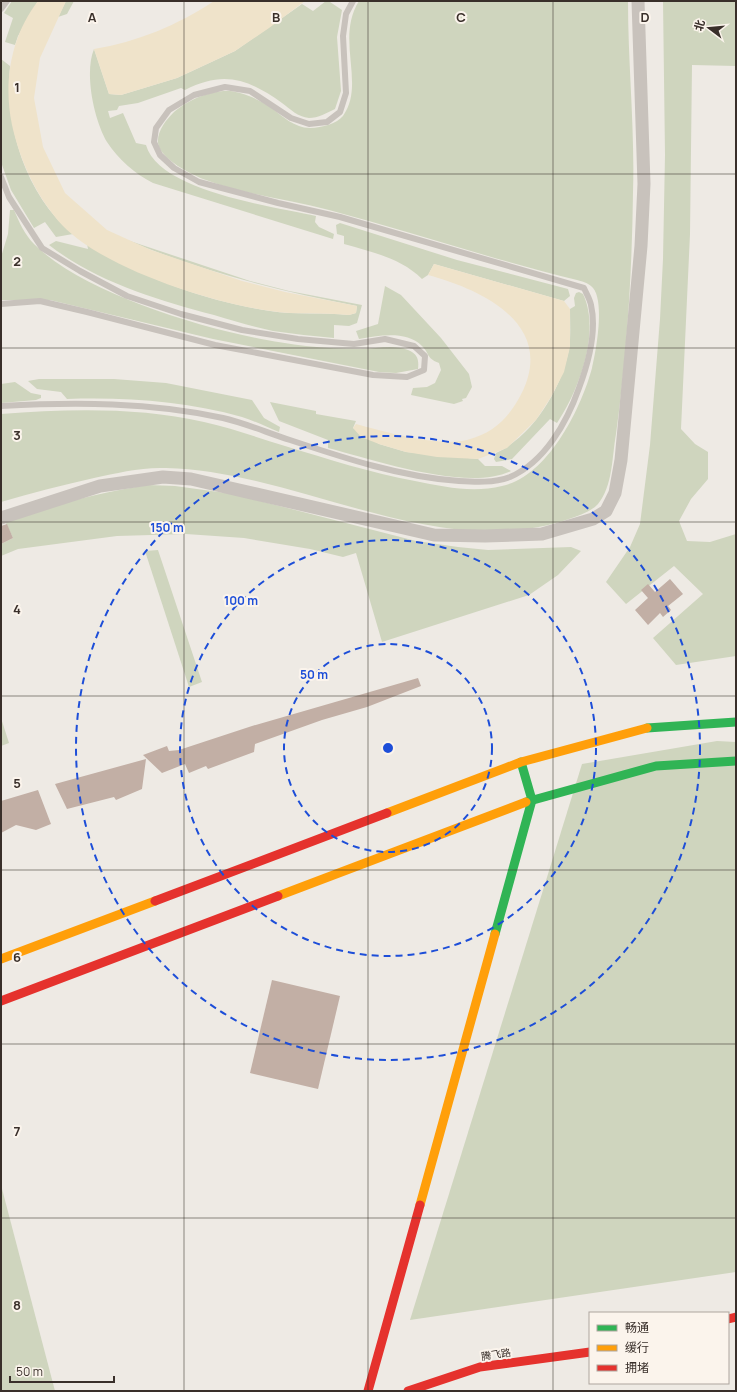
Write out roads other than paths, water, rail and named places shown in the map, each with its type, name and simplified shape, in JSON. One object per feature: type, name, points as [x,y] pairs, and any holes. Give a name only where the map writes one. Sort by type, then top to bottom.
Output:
[{"type":"street","points":[[1,518],[100,486],[163,477],[191,479],[434,535],[485,536],[542,534],[592,520],[606,511],[615,493],[621,460],[641,246],[644,184],[638,1]]},
{"type":"street","points":[[1,959],[521,762],[650,727],[736,722]]},
{"type":"street","points":[[1,1000],[532,800],[656,766],[736,761]]},
{"type":"street","points":[[368,1391],[532,800],[521,762]]},
{"type":"street","name":"腾飞路","points":[[408,1391],[480,1367],[589,1352]]},
{"type":"lane","points":[[1,10],[7,1]]},
{"type":"lane","points":[[1,406],[52,404],[177,409],[226,418],[343,457],[393,470],[437,479],[475,482],[499,480],[511,476],[535,460],[557,435],[573,406],[586,370],[592,339],[591,305],[584,288],[340,217],[270,202],[199,182],[174,168],[160,155],[154,142],[156,128],[169,110],[194,95],[225,87],[250,91],[291,118],[309,124],[327,122],[340,112],[346,93],[343,36],[346,14],[353,1]]},
{"type":"lane","points":[[1,177],[9,197],[42,248],[80,271],[127,296],[181,314],[242,330],[298,339],[354,344],[385,339],[414,346],[425,356],[424,370],[407,377],[373,375],[215,345],[87,312],[40,302],[1,304]]}]
